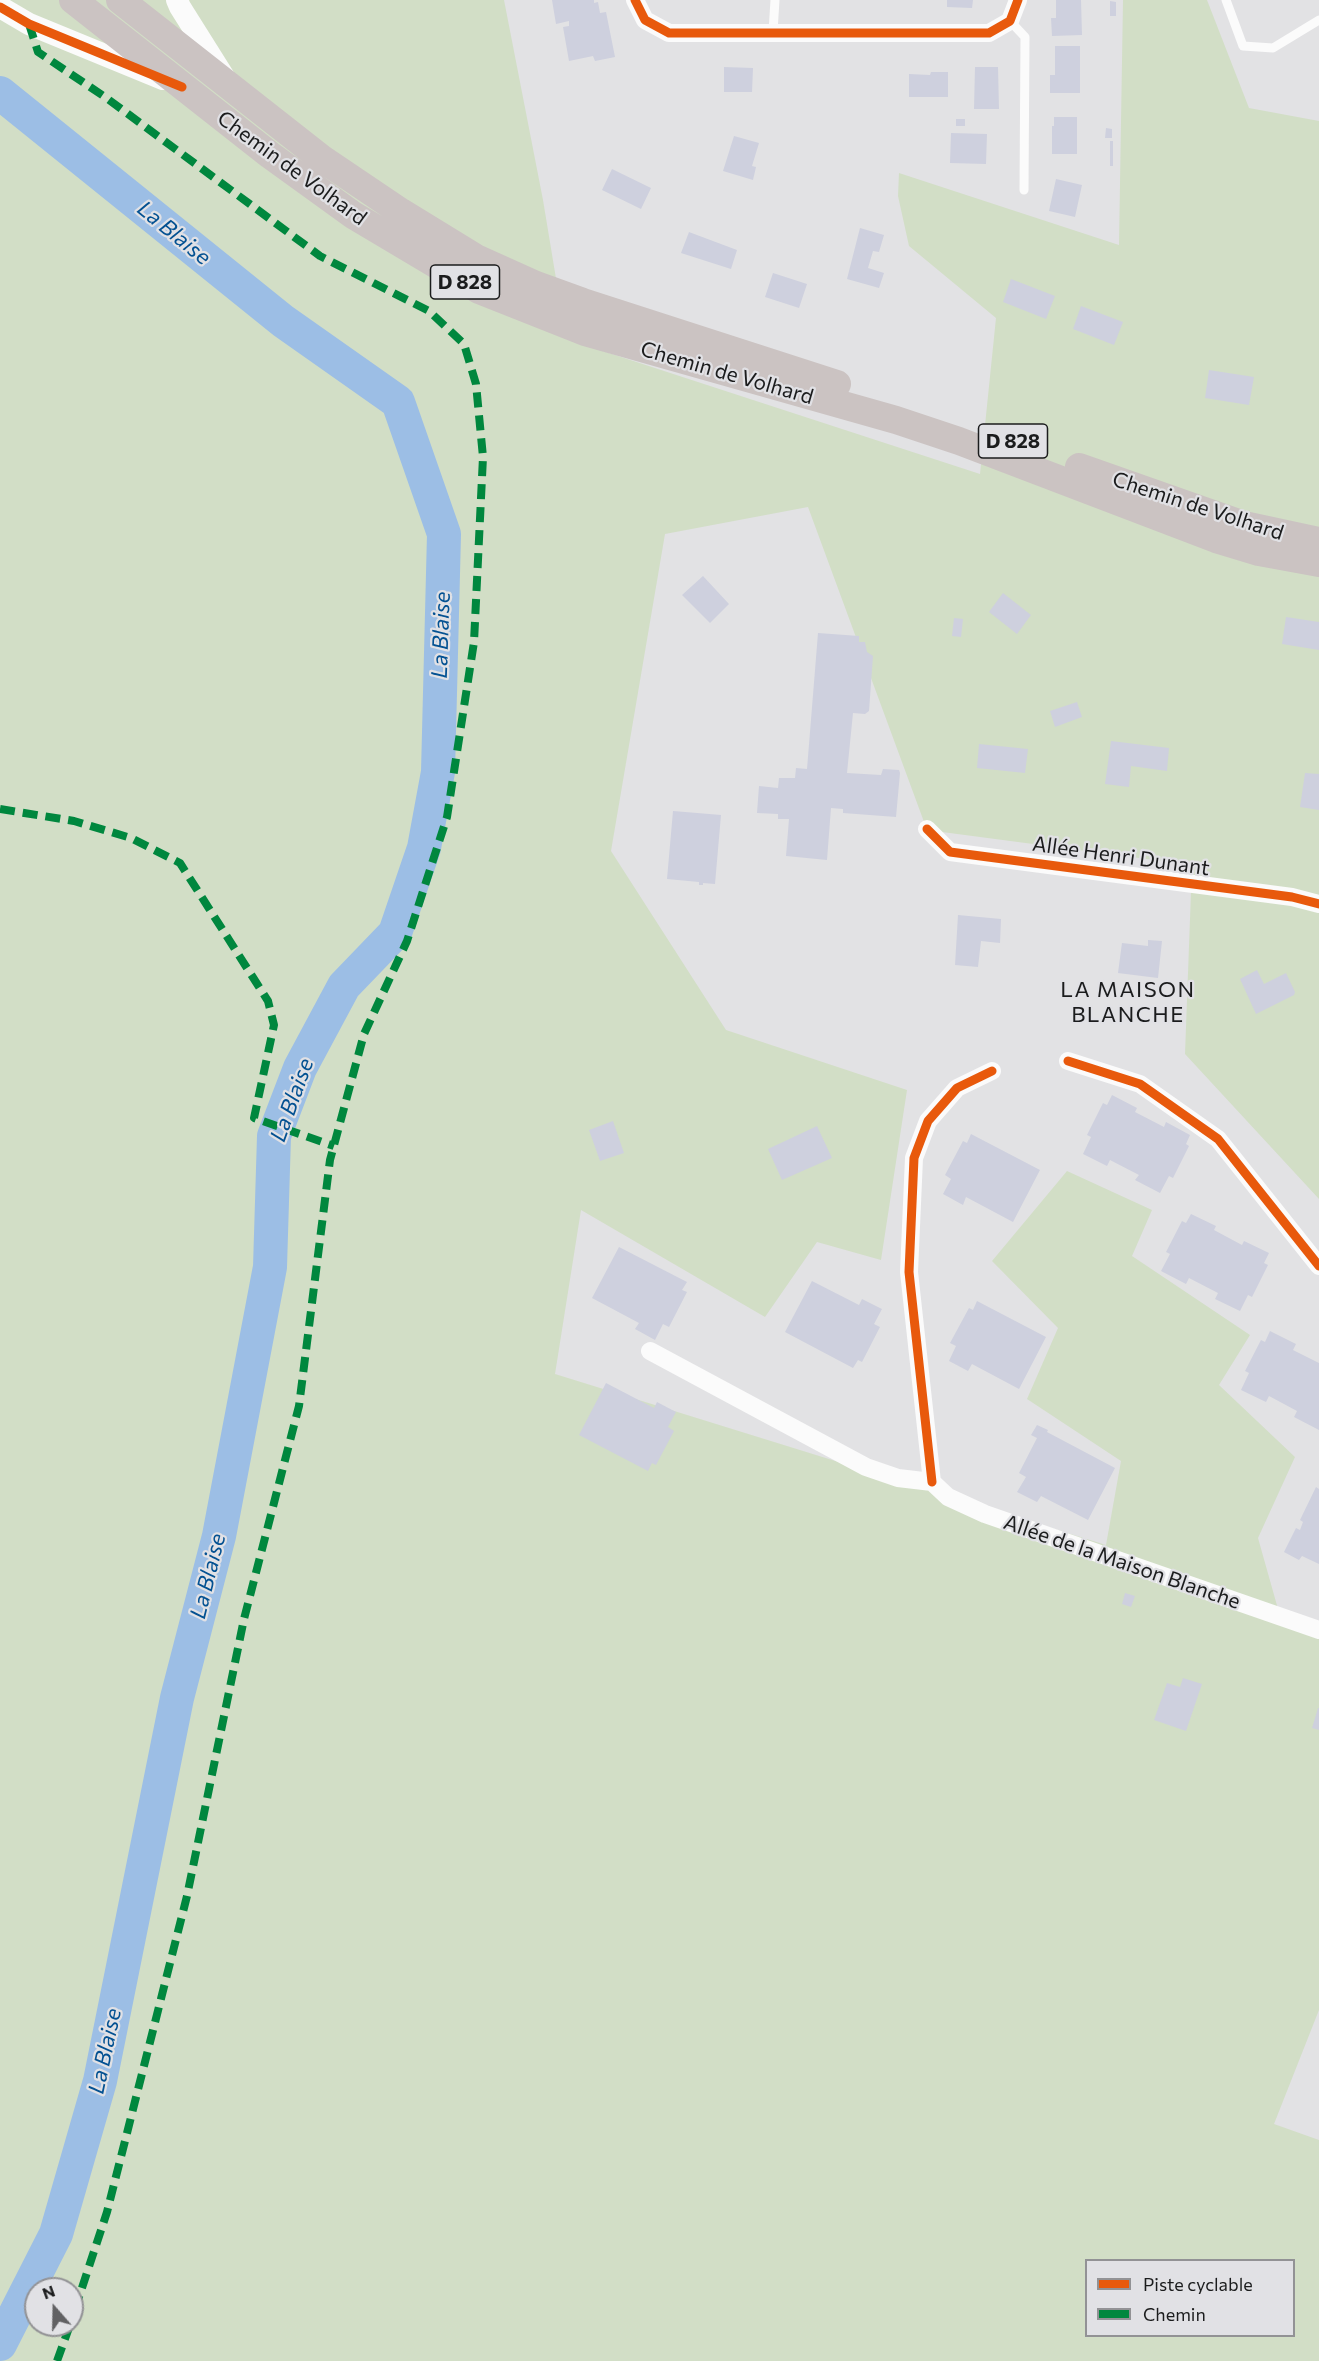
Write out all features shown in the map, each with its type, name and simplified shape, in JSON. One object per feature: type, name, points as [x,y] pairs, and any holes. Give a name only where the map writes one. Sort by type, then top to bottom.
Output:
[{"type":"main road","name":"D 828","points":[[73,0],[182,87]]},
{"type":"main road","name":"D 828","points":[[120,0],[232,88]]},
{"type":"main road","name":"Chemin de Volhard","points":[[182,87],[353,216],[478,290],[540,316],[585,332],[896,420],[959,441],[1216,539],[1259,552],[1319,563]]},
{"type":"main road","name":"Chemin de Volhard","points":[[232,88],[321,158],[401,212],[476,258],[536,285],[771,364],[938,414],[1210,515],[1254,528],[1319,541]]},
{"type":"street","points":[[177,0],[232,88]]},
{"type":"street","points":[[635,0],[645,20],[669,33],[989,33],[1010,21],[1018,0]]},
{"type":"street","points":[[0,7],[29,24],[182,87]]},
{"type":"street","name":"Allée Henri Dunant","points":[[927,829],[950,852],[1292,897],[1319,904]]},
{"type":"street","points":[[1068,1061],[1140,1084],[1218,1139],[1319,1266]]},
{"type":"street","points":[[650,1351],[866,1467],[898,1478],[932,1482],[909,1272],[914,1158],[928,1121],[957,1088],[992,1071]]},
{"type":"street","name":"Allée de la Maison Blanche","points":[[932,1482],[948,1497],[984,1514],[1319,1630]]},
{"type":"lane","points":[[773,32],[775,0]]},
{"type":"lane","points":[[1226,0],[1243,46],[1273,48],[1319,20]]},
{"type":"lane","points":[[1010,21],[1025,38],[1024,190]]},
{"type":"green space","points":[[0,0],[504,0],[543,200],[566,339],[980,474],[996,318],[909,246],[898,196],[899,173],[1119,245],[1123,0],[1207,0],[1249,108],[1319,121],[1319,1199],[1185,1054],[1192,865],[927,830],[808,507],[665,534],[611,851],[726,1030],[907,1090],[881,1260],[817,1242],[765,1317],[581,1210],[555,1374],[1106,1545],[1121,1461],[1027,1399],[1058,1328],[992,1261],[1067,1171],[1152,1210],[1132,1256],[1250,1335],[1219,1385],[1295,1457],[1258,1538],[1278,1609],[1319,1630],[1319,2010],[1274,2124],[1319,2140],[1319,2361],[0,2361]]},
{"type":"building","points":[[552,0],[594,0],[594,3],[598,2],[600,13],[606,12],[615,57],[595,61],[593,56],[569,61],[563,27],[569,26],[569,21],[556,24]]},
{"type":"building","points":[[947,0],[973,0],[972,8],[947,7]]},
{"type":"building","points":[[1056,0],[1081,0],[1082,35],[1052,36],[1051,18],[1056,18]]},
{"type":"building","points":[[1110,1],[1116,2],[1116,16],[1110,16]]},
{"type":"building","points":[[1055,46],[1080,46],[1080,93],[1050,93],[1050,75],[1055,75]]},
{"type":"building","points":[[724,67],[753,68],[752,92],[724,92]]},
{"type":"building","points":[[975,67],[998,67],[999,109],[974,109]]},
{"type":"building","points":[[931,72],[948,72],[948,97],[909,97],[909,74],[930,75]]},
{"type":"building","points":[[1054,117],[1077,117],[1077,154],[1052,154]]},
{"type":"building","points":[[956,119],[965,119],[965,126],[956,126]]},
{"type":"building","points":[[1106,128],[1112,129],[1112,138],[1105,138]]},
{"type":"building","points":[[951,133],[987,134],[986,164],[950,163]]},
{"type":"building","points":[[734,136],[759,143],[752,166],[756,167],[753,180],[723,171]]},
{"type":"building","points":[[1110,141],[1113,141],[1113,166],[1110,166]]},
{"type":"building","points":[[612,169],[651,188],[641,209],[602,190]]},
{"type":"building","points":[[1056,179],[1082,185],[1075,217],[1049,211]]},
{"type":"building","points":[[860,228],[884,235],[879,252],[873,251],[868,268],[884,273],[879,288],[847,279]]},
{"type":"building","points":[[689,232],[737,250],[731,269],[681,253]]},
{"type":"building","points":[[773,273],[807,284],[799,308],[765,297]]},
{"type":"building","points":[[1011,279],[1055,296],[1046,319],[1003,302]]},
{"type":"building","points":[[1081,306],[1123,322],[1114,345],[1073,329]]},
{"type":"building","points":[[1209,370],[1254,377],[1249,405],[1205,398]]},
{"type":"building","points":[[703,576],[729,604],[710,623],[682,595]]},
{"type":"building","points":[[1003,593],[1031,615],[1017,634],[989,612]]},
{"type":"building","points":[[1286,617],[1319,622],[1319,650],[1282,644]]},
{"type":"building","points":[[954,618],[963,619],[961,637],[952,636]]},
{"type":"building","points":[[818,633],[859,636],[859,642],[865,642],[867,652],[873,656],[869,711],[865,714],[853,713],[847,773],[881,775],[883,769],[899,770],[900,773],[896,817],[843,813],[843,809],[831,808],[827,860],[786,856],[789,819],[778,819],[778,814],[757,813],[759,786],[778,788],[779,778],[795,778],[796,768],[807,769]]},
{"type":"building","points":[[1077,702],[1082,717],[1055,727],[1050,711]]},
{"type":"building","points":[[1111,741],[1169,748],[1167,771],[1131,766],[1129,787],[1105,784]]},
{"type":"building","points":[[979,744],[1028,749],[1025,773],[977,768]]},
{"type":"building","points":[[1305,773],[1319,774],[1319,810],[1300,807]]},
{"type":"building","points":[[673,811],[721,815],[715,884],[699,885],[699,882],[667,879]]},
{"type":"building","points":[[958,915],[1001,919],[1000,943],[981,941],[978,967],[955,965]]},
{"type":"building","points":[[1148,940],[1162,941],[1158,978],[1118,973],[1122,943],[1148,946]]},
{"type":"building","points":[[1257,970],[1264,984],[1286,973],[1295,992],[1294,995],[1256,1014],[1240,979]]},
{"type":"building","points":[[1112,1095],[1137,1108],[1135,1112],[1164,1127],[1166,1122],[1190,1135],[1186,1144],[1189,1146],[1173,1178],[1169,1176],[1160,1193],[1135,1180],[1139,1175],[1110,1160],[1107,1166],[1083,1154],[1091,1137],[1087,1135],[1103,1103],[1107,1105]]},
{"type":"building","points":[[613,1121],[624,1153],[600,1161],[589,1130]]},
{"type":"building","points":[[817,1126],[832,1158],[782,1180],[768,1149]]},
{"type":"building","points":[[971,1134],[1040,1170],[1013,1222],[966,1197],[963,1205],[943,1194],[951,1179],[945,1175],[963,1141],[967,1143]]},
{"type":"building","points":[[1191,1214],[1216,1226],[1214,1230],[1242,1245],[1244,1241],[1269,1253],[1264,1263],[1268,1265],[1252,1297],[1248,1295],[1240,1311],[1215,1299],[1218,1293],[1189,1278],[1186,1284],[1161,1271],[1170,1254],[1166,1252],[1182,1221],[1186,1223]]},
{"type":"building","points":[[619,1247],[687,1282],[682,1290],[687,1292],[669,1327],[663,1324],[655,1340],[635,1329],[639,1323],[592,1298]]},
{"type":"building","points":[[812,1281],[859,1305],[862,1299],[882,1309],[874,1324],[880,1327],[862,1362],[858,1360],[853,1368],[785,1332]]},
{"type":"building","points":[[977,1301],[1046,1337],[1019,1389],[972,1364],[968,1371],[949,1361],[956,1346],[950,1343],[969,1308],[973,1310]]},
{"type":"building","points":[[1270,1331],[1296,1344],[1293,1350],[1319,1363],[1319,1430],[1294,1417],[1297,1411],[1269,1396],[1266,1402],[1241,1390],[1249,1373],[1245,1371],[1261,1340],[1265,1342]]},
{"type":"building","points":[[606,1383],[654,1408],[657,1402],[676,1412],[668,1427],[674,1431],[656,1465],[652,1463],[648,1471],[579,1435]]},
{"type":"building","points":[[1037,1425],[1115,1468],[1088,1520],[1041,1496],[1037,1502],[1017,1492],[1026,1477],[1019,1473],[1037,1438],[1031,1435]]},
{"type":"building","points":[[1316,1487],[1319,1489],[1319,1564],[1302,1556],[1299,1560],[1284,1552],[1296,1528],[1300,1530],[1303,1522],[1300,1520]]},
{"type":"building","points":[[1125,1593],[1135,1596],[1131,1607],[1122,1604]]},
{"type":"building","points":[[1183,1678],[1202,1684],[1186,1731],[1154,1720],[1167,1683],[1180,1687]]},
{"type":"building","points":[[1319,1708],[1319,1730],[1312,1728]]},
{"type":"waterway","name":"La Blaise","points":[[0,93],[283,321],[398,402],[444,534],[438,772],[424,848],[395,933],[344,986],[300,1068],[274,1136],[270,1267],[219,1536],[177,1698],[100,2081],[56,2234],[0,2344]]},
{"type":"marked path","points":[[29,24],[38,52],[105,97],[320,256],[429,311],[464,344],[476,384],[483,457],[474,642],[447,817],[407,941],[364,1034],[330,1160],[299,1406],[244,1619],[187,1896],[107,2212],[84,2282]]},
{"type":"marked path","points":[[0,809],[74,821],[131,838],[180,863],[268,1001],[274,1025],[254,1118],[334,1146]]},
{"type":"marked path","points":[[57,2361],[66,2337]]},
{"type":"cycle path","points":[[635,0],[645,20],[669,33],[989,33],[1010,21],[1018,0]]},
{"type":"cycle path","points":[[0,7],[29,24],[182,87]]},
{"type":"cycle path","points":[[927,829],[950,852],[1292,897],[1319,904]]},
{"type":"cycle path","points":[[1068,1061],[1140,1084],[1218,1139],[1319,1266]]},
{"type":"cycle path","points":[[932,1482],[909,1272],[914,1158],[928,1121],[957,1088],[992,1071]]},
{"type":"district","name":"LA MAISON BLANCHE","points":[[1128,1002]]}]
